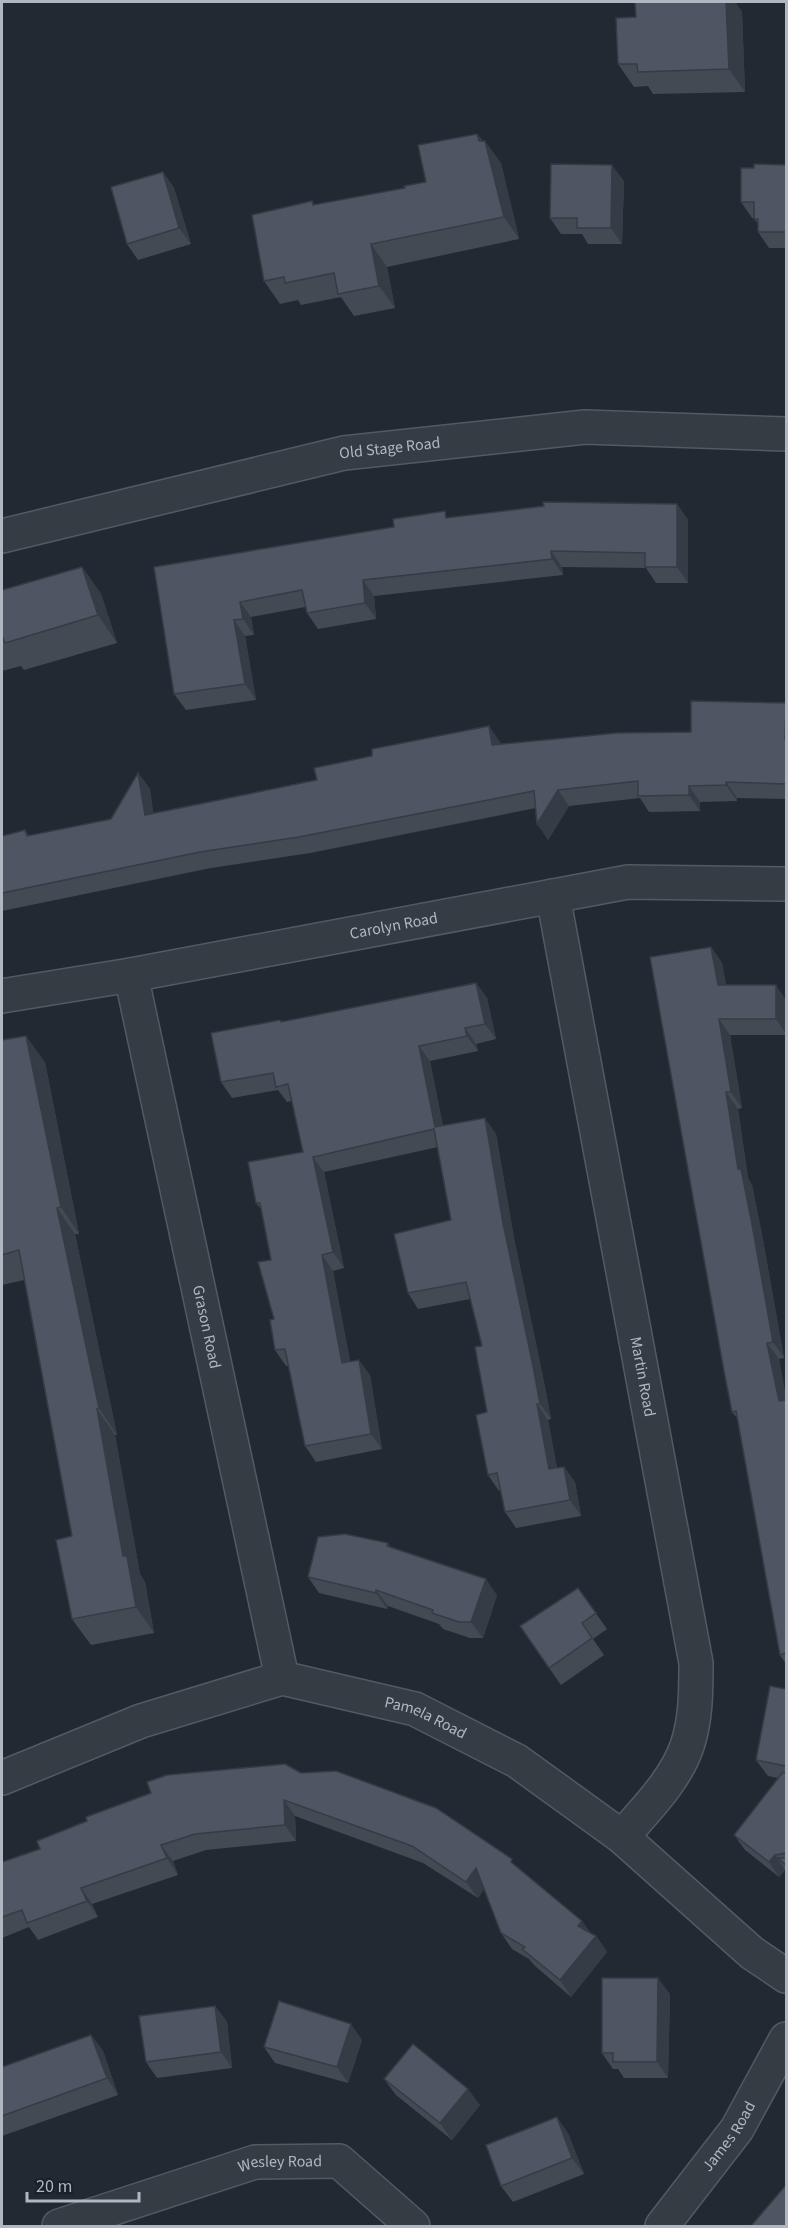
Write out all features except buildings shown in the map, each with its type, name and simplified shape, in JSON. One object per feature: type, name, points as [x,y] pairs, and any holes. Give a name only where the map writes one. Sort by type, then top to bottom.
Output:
[{"type":"street","name":"Old Stage Road","points":[[2,536],[344,453],[585,427],[786,434]]},
{"type":"street","name":"Carolyn Road","points":[[2,996],[130,975],[627,882],[786,885]]},
{"type":"street","name":"Martin Road","points":[[553,896],[696,1663],[696,1707],[687,1747],[663,1787],[622,1837]]},
{"type":"street","name":"Grason Road","points":[[130,975],[282,1678]]},
{"type":"street","name":"Pamela Road","points":[[282,1678],[415,1709],[518,1761],[622,1837],[752,1953],[786,1976]]},
{"type":"street","points":[[2,1778],[141,1722],[282,1678]]},
{"type":"street","name":"James Road","points":[[662,2226],[737,2129],[786,2039]]},
{"type":"street","name":"Wesley Road","points":[[59,2226],[255,2162],[339,2161],[413,2226]]}]
